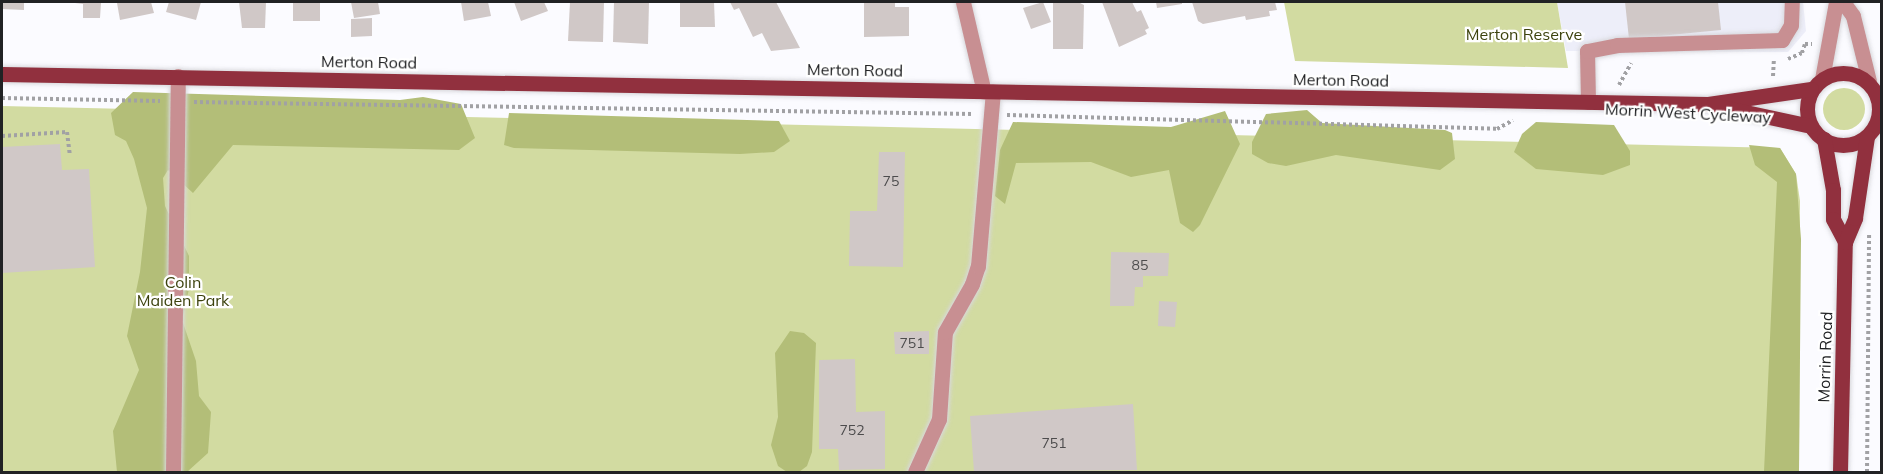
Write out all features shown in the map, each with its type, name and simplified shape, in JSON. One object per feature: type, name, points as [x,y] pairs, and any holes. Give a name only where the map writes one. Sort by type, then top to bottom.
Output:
[{"type":"main road","points":[[1840,73],[1875,84],[1880,111],[1879,123],[1868,137],[1843,145],[1824,139],[1811,126],[1807,110],[1816,84],[1840,73]]},
{"type":"main road","name":"Merton Road","points":[[2,74],[1708,104],[1811,126]]},
{"type":"main road","name":"Merton Road","points":[[1708,104],[1816,84]]},
{"type":"main road","name":"Morrin Road","points":[[1840,472],[1845,242],[1855,218],[1868,137]]},
{"type":"main road","name":"Morrin Road","points":[[1824,139],[1833,190],[1833,219],[1845,242]]},
{"type":"street","points":[[915,472],[939,419],[945,332],[972,284],[978,266],[989,92],[963,2]]},
{"type":"street","points":[[1588,102],[1587,51],[1617,45],[1782,40],[1791,25],[1792,2]]},
{"type":"street","points":[[1816,84],[1836,2]]},
{"type":"street","points":[[1843,2],[1853,16],[1875,84]]},
{"type":"street","points":[[173,472],[179,102],[177,76]]},
{"type":"path","points":[[1763,59],[1797,57],[1806,44],[1817,44]]},
{"type":"path","points":[[1588,85],[1619,86],[1633,58]]},
{"type":"path","points":[[1773,75],[1774,59]]},
{"type":"path","points":[[2,98],[784,113]]},
{"type":"path","points":[[1160,121],[1497,129],[1517,118]]},
{"type":"path","points":[[2,136],[67,132],[69,156]]},
{"type":"path","points":[[1867,472],[1869,222]]},
{"type":"shaded area","points":[[1557,2],[1803,2],[1806,31],[1788,52],[1566,51]]},
{"type":"green space","name":"Merton Reserve","points":[[1284,2],[1557,2],[1568,68],[1295,61]]},
{"type":"green space","points":[[1844,88],[1852,89],[1859,94],[1864,101],[1864,117],[1859,124],[1852,129],[1844,130],[1836,129],[1829,124],[1824,117],[1823,109],[1824,101],[1829,94],[1836,89]]},
{"type":"green space","points":[[133,92],[400,100],[423,97],[461,104],[475,138],[459,150],[233,145],[193,193],[168,170],[163,178],[165,206],[189,256],[189,289],[182,320],[196,361],[199,396],[211,412],[208,453],[187,472],[117,472],[113,431],[139,370],[127,336],[140,272],[147,208],[134,159],[126,141],[115,135],[111,113]]},
{"type":"green space","name":"Colin Maiden Park","points":[[2,106],[1780,148],[1796,174],[1800,201],[1799,472],[2,472]]},
{"type":"green space","points":[[1307,110],[1322,123],[1445,130],[1452,133],[1455,159],[1440,170],[1336,155],[1286,166],[1268,163],[1252,154],[1252,142],[1266,114]]},
{"type":"green space","points":[[1225,111],[1240,144],[1200,225],[1193,232],[1180,223],[1169,170],[1131,177],[1091,162],[1016,163],[1005,204],[995,196],[1000,150],[1013,122],[1171,127]]},
{"type":"green space","points":[[509,113],[779,121],[790,141],[774,152],[740,154],[514,148],[504,145]]},
{"type":"green space","points":[[1536,122],[1614,125],[1630,151],[1630,165],[1603,175],[1536,169],[1514,152],[1522,134]]},
{"type":"green space","points":[[1749,145],[1780,148],[1796,174],[1801,239],[1799,472],[1764,472],[1777,182],[1755,165]]},
{"type":"green space","points":[[790,331],[804,333],[816,343],[812,452],[807,466],[799,472],[787,472],[778,466],[771,445],[778,417],[775,353]]},
{"type":"building","points":[[2,2],[24,2],[24,10],[2,9]]},
{"type":"building","points":[[67,2],[101,3],[100,18],[83,18],[83,4]]},
{"type":"building","points":[[151,2],[154,13],[120,20],[117,3]]},
{"type":"building","points":[[169,2],[201,2],[196,20],[166,12]]},
{"type":"building","points":[[239,2],[266,2],[265,28],[242,28]]},
{"type":"building","points":[[293,2],[320,2],[320,21],[293,21]]},
{"type":"building","points":[[351,2],[378,2],[380,14],[354,18]]},
{"type":"building","points":[[461,2],[488,2],[491,16],[464,21]]},
{"type":"building","points":[[514,2],[544,2],[548,11],[521,21]]},
{"type":"building","points":[[570,2],[604,2],[603,42],[568,41]]},
{"type":"building","points":[[614,2],[649,2],[648,44],[613,42]]},
{"type":"building","points":[[680,2],[714,2],[715,27],[680,27]]},
{"type":"building","points":[[730,2],[776,2],[800,48],[771,51],[762,33],[753,37],[739,8],[734,10]]},
{"type":"building","points":[[864,2],[895,2],[895,7],[909,7],[909,36],[864,37]]},
{"type":"building","points":[[1043,2],[1051,22],[1031,29],[1023,8]]},
{"type":"building","points":[[1078,2],[1084,5],[1083,49],[1053,49],[1053,3]]},
{"type":"building","points":[[1102,2],[1132,2],[1137,12],[1141,10],[1149,28],[1145,30],[1147,34],[1119,47]]},
{"type":"building","points":[[1156,2],[1182,2],[1182,4],[1157,8]]},
{"type":"building","points":[[1192,2],[1275,2],[1277,10],[1269,11],[1270,16],[1246,20],[1245,16],[1203,24],[1198,21]]},
{"type":"building","points":[[1625,2],[1718,2],[1721,30],[1629,39]]},
{"type":"building","points":[[372,18],[372,36],[351,37],[351,19]]},
{"type":"building","points":[[60,144],[62,170],[89,169],[95,267],[2,273],[2,147]]},
{"type":"building","points":[[879,152],[905,152],[903,267],[849,266],[850,211],[877,211]]},
{"type":"building","points":[[1111,252],[1169,253],[1168,276],[1143,276],[1143,287],[1135,287],[1134,306],[1110,306]]},
{"type":"building","points":[[1159,301],[1177,302],[1175,327],[1158,326]]},
{"type":"building","points":[[929,331],[929,354],[895,354],[894,332]]},
{"type":"building","points":[[855,359],[856,412],[885,411],[885,469],[839,470],[838,449],[819,449],[819,360]]},
{"type":"building","points":[[1133,404],[1137,470],[974,472],[970,416]]}]
